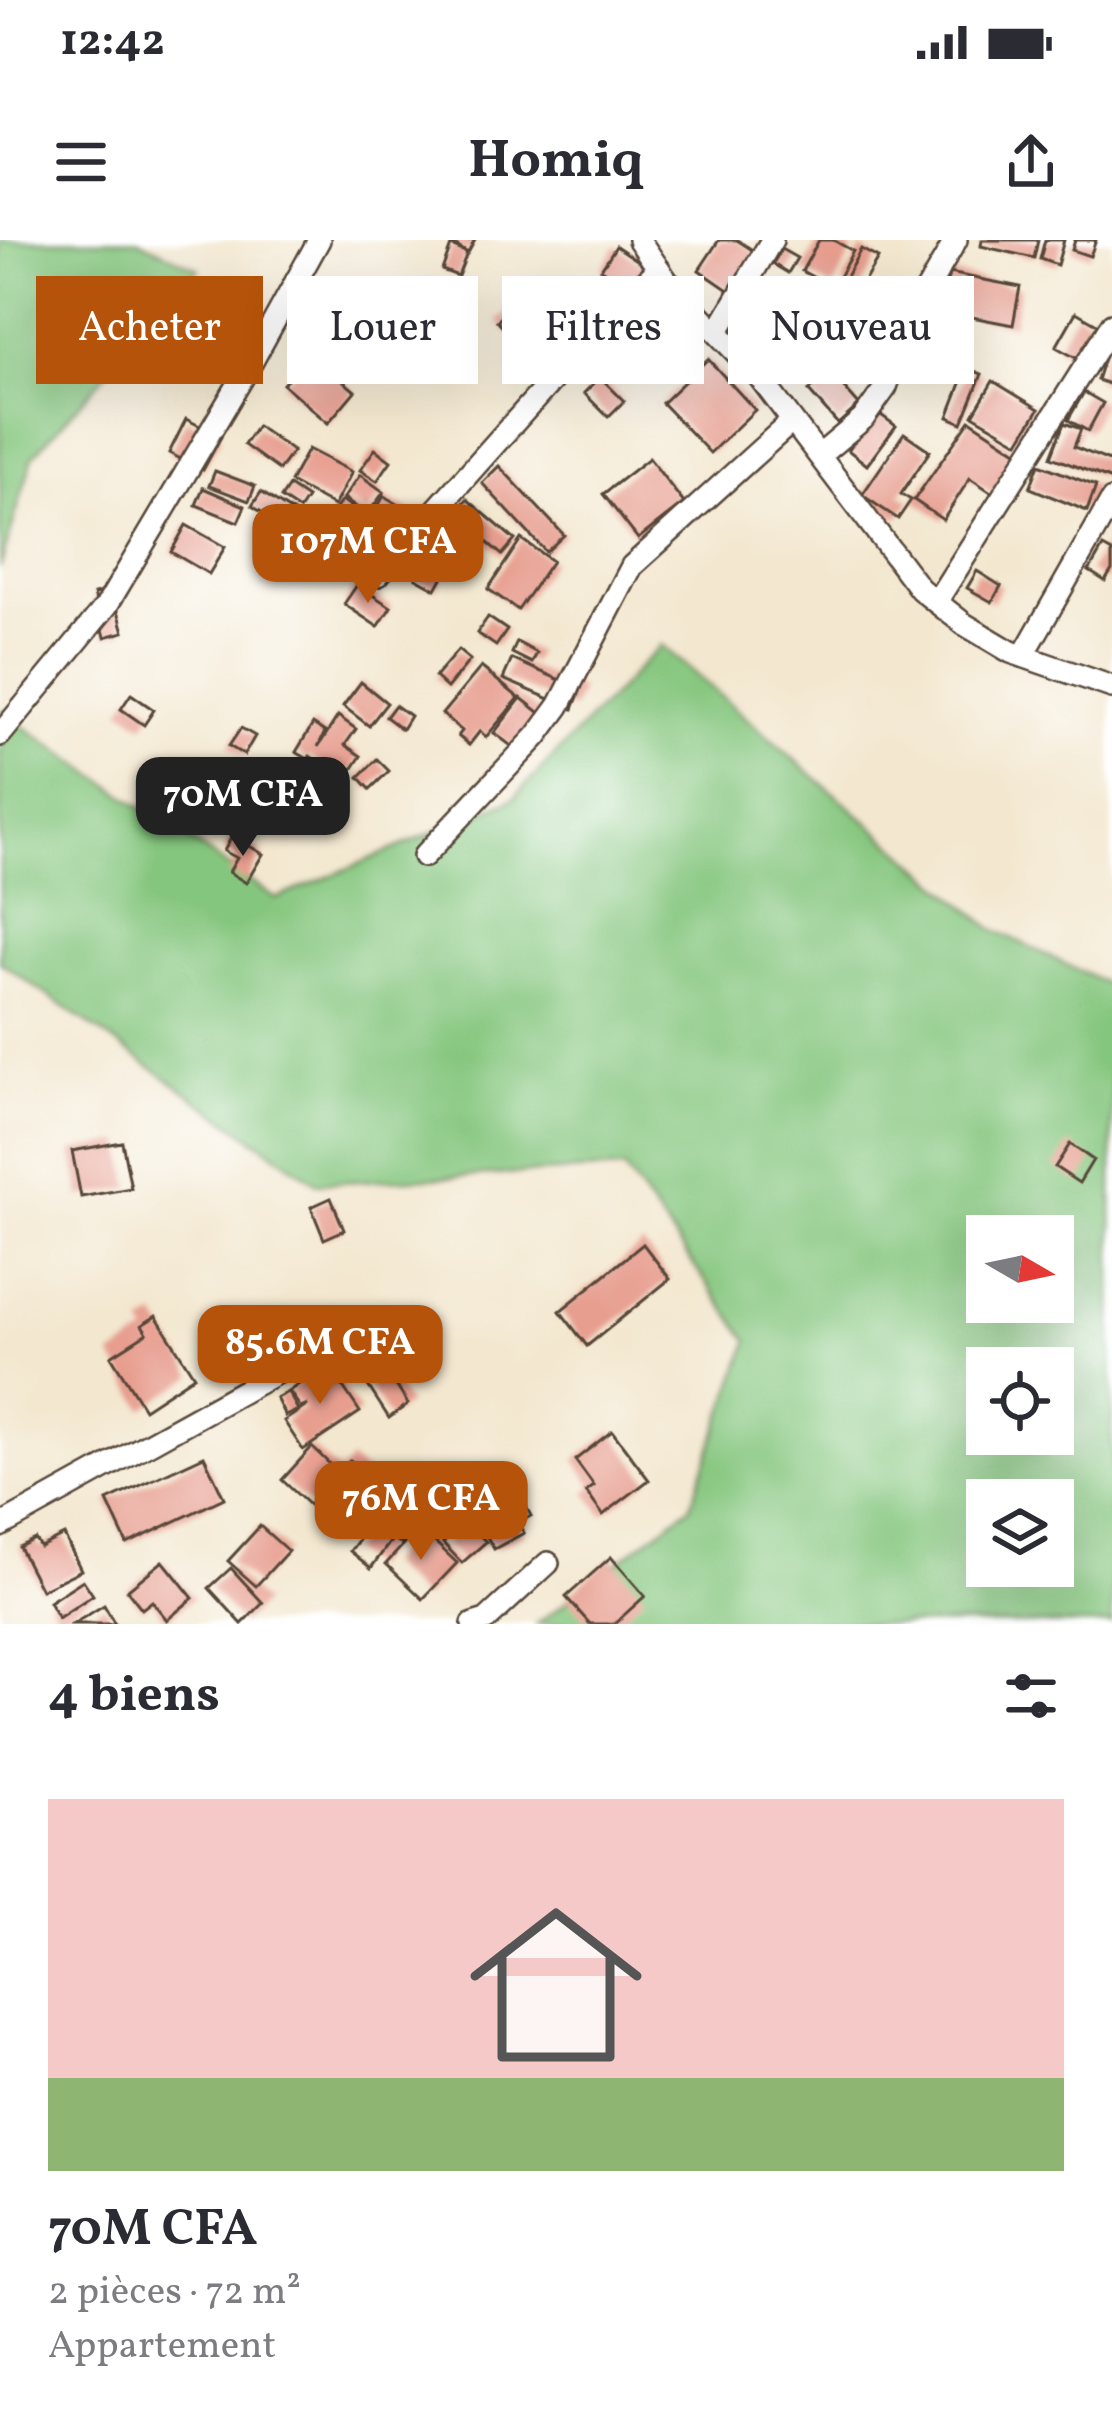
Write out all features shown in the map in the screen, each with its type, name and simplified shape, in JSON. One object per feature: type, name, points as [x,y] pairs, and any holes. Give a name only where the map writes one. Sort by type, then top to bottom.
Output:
[{"type":"street","points":[[0,734],[107,605],[319,240]]},
{"type":"street","points":[[639,240],[757,374],[908,576],[992,643],[1112,687]]},
{"type":"street","points":[[718,331],[772,240]]},
{"type":"street","points":[[820,455],[863,419],[886,387],[911,317],[956,240]]},
{"type":"street","points":[[378,575],[619,305],[659,268]]},
{"type":"street","points":[[937,602],[1112,324]]},
{"type":"street","points":[[424,856],[537,736],[559,706],[632,566],[791,422]]},
{"type":"street","points":[[1023,656],[1112,500]]},
{"type":"street","points":[[0,1526],[305,1358]]},
{"type":"street","points":[[473,1624],[486,1620],[548,1563]]},
{"type":"green space","points":[[0,240],[138,240],[199,269],[193,276],[36,276],[36,384],[97,384],[33,456],[0,568]]},
{"type":"green space","points":[[661,645],[991,928],[1112,987],[1112,1624],[537,1624],[690,1507],[749,1341],[624,1169],[317,1183],[0,962],[0,710],[276,899],[513,799]]},
{"type":"building","points":[[446,240],[475,240],[468,253]]},
{"type":"building","points":[[719,240],[737,240],[757,253],[742,276],[728,276],[728,290],[699,270]]},
{"type":"building","points":[[819,240],[833,240],[853,251],[839,276],[811,276],[802,271]]},
{"type":"building","points":[[982,240],[1038,240],[1034,258],[981,246]]},
{"type":"building","points":[[1045,240],[1064,240],[1057,265],[1040,259]]},
{"type":"building","points":[[1075,240],[1096,240],[1090,256],[1072,250]]},
{"type":"building","points":[[451,246],[467,253],[458,276],[442,270]]},
{"type":"building","points":[[616,246],[658,274],[605,276],[601,269]]},
{"type":"building","points":[[781,249],[797,258],[788,273],[773,264]]},
{"type":"building","points":[[861,249],[878,258],[867,276],[846,276]]},
{"type":"building","points":[[974,278],[1020,287],[1013,325],[974,317]]},
{"type":"building","points":[[1076,312],[1104,328],[1085,363],[1056,347]]},
{"type":"building","points":[[1106,352],[1112,354],[1112,385],[1097,380]]},
{"type":"building","points":[[708,359],[755,410],[710,453],[662,403],[682,384],[704,384]]},
{"type":"building","points":[[974,371],[982,374],[962,423],[948,417],[961,384],[974,384]]},
{"type":"building","points":[[287,379],[287,384],[347,384],[355,391],[328,423],[283,384]]},
{"type":"building","points":[[993,381],[1039,409],[1019,442],[973,415]]},
{"type":"building","points":[[593,384],[607,384],[624,401],[608,417],[584,393]]},
{"type":"building","points":[[817,384],[841,384],[859,405],[838,424],[809,391]]},
{"type":"building","points":[[1084,392],[1103,403],[1088,431],[1068,420]]},
{"type":"building","points":[[877,412],[896,426],[867,465],[848,450]]},
{"type":"building","points":[[186,419],[221,437],[203,470],[169,453]]},
{"type":"building","points":[[970,420],[1020,453],[994,494],[970,478],[943,520],[914,500]]},
{"type":"building","points":[[1064,423],[1081,429],[1074,447],[1112,462],[1112,480],[1051,457]]},
{"type":"building","points":[[257,426],[293,451],[279,470],[244,445]]},
{"type":"building","points":[[904,433],[930,451],[901,494],[911,500],[898,519],[862,495]]},
{"type":"building","points":[[308,449],[352,472],[334,506],[290,482]]},
{"type":"building","points":[[375,449],[391,461],[377,481],[360,470]]},
{"type":"building","points":[[649,458],[684,503],[638,539],[603,494]]},
{"type":"building","points":[[1039,464],[1096,486],[1087,511],[1030,488]]},
{"type":"building","points":[[499,466],[564,535],[546,552],[482,483]]},
{"type":"building","points":[[215,471],[255,486],[249,501],[209,486]]},
{"type":"building","points":[[360,475],[384,492],[367,515],[344,498]]},
{"type":"building","points":[[289,486],[307,498],[299,510],[281,498]]},
{"type":"building","points":[[203,488],[245,506],[238,522],[196,505]]},
{"type":"building","points":[[261,492],[303,519],[295,533],[252,506]]},
{"type":"building","points":[[384,496],[416,515],[400,542],[368,523]]},
{"type":"building","points":[[467,499],[515,540],[502,555],[454,514]]},
{"type":"building","points":[[342,500],[364,516],[341,549],[319,533]]},
{"type":"building","points":[[186,525],[225,547],[209,574],[171,552]]},
{"type":"building","points":[[521,539],[552,561],[518,610],[488,589]]},
{"type":"building","points":[[1103,547],[1112,552],[1112,570],[1105,581],[1089,571]]},
{"type":"building","points":[[426,558],[447,569],[436,589],[416,578]]},
{"type":"building","points":[[977,571],[1001,586],[992,602],[967,588]]},
{"type":"building","points":[[357,585],[391,607],[378,627],[344,604]]},
{"type":"building","points":[[112,589],[124,632],[105,637],[94,594]]},
{"type":"building","points":[[488,617],[507,630],[496,646],[477,633]]},
{"type":"building","points":[[517,642],[537,653],[532,663],[512,653]]},
{"type":"building","points":[[458,650],[470,660],[447,688],[435,677]]},
{"type":"building","points":[[512,659],[581,689],[573,709],[503,679]]},
{"type":"building","points":[[481,667],[519,698],[486,737],[480,731],[469,745],[458,736],[462,731],[442,714]]},
{"type":"building","points":[[361,682],[387,703],[369,726],[343,706]]},
{"type":"building","points":[[131,694],[154,710],[144,725],[121,709]]},
{"type":"building","points":[[521,698],[552,722],[526,757],[494,733]]},
{"type":"building","points":[[395,705],[410,716],[402,729],[386,717]]},
{"type":"building","points":[[338,716],[356,729],[345,745],[361,756],[345,780],[296,752],[313,724],[325,732],[318,747]]},
{"type":"building","points":[[241,728],[255,736],[244,755],[229,746]]},
{"type":"building","points":[[377,759],[389,771],[370,789],[359,777]]},
{"type":"building","points":[[252,764],[282,781],[268,806],[238,789]]},
{"type":"building","points":[[301,769],[319,779],[306,803],[288,793]]},
{"type":"building","points":[[232,836],[263,854],[246,883],[229,872],[237,858],[224,851]]},
{"type":"building","points":[[122,1142],[131,1188],[81,1197],[72,1151]]},
{"type":"building","points":[[1070,1144],[1093,1160],[1079,1183],[1055,1167]]},
{"type":"building","points":[[331,1198],[344,1230],[324,1239],[311,1207]]},
{"type":"building","points":[[643,1244],[670,1279],[587,1346],[560,1311]]},
{"type":"building","points":[[156,1316],[194,1376],[144,1409],[111,1356],[147,1333],[142,1325]]},
{"type":"building","points":[[362,1337],[368,1348],[350,1357],[345,1346]]},
{"type":"building","points":[[381,1362],[408,1404],[389,1418],[361,1375]]},
{"type":"building","points":[[328,1364],[360,1412],[303,1450],[284,1421],[308,1405],[301,1408],[289,1391]]},
{"type":"building","points":[[288,1392],[298,1410],[285,1416],[276,1398]]},
{"type":"building","points":[[612,1431],[649,1480],[603,1515],[586,1492],[594,1486],[575,1460]]},
{"type":"building","points":[[312,1447],[339,1473],[309,1505],[282,1480]]},
{"type":"building","points":[[204,1456],[224,1498],[127,1544],[107,1501]]},
{"type":"building","points":[[350,1460],[372,1477],[344,1514],[322,1496]]},
{"type":"building","points":[[517,1490],[531,1516],[518,1523],[524,1533],[494,1549],[474,1514]]},
{"type":"building","points":[[389,1500],[419,1523],[403,1545],[393,1538],[371,1568],[350,1551]]},
{"type":"building","points":[[467,1521],[486,1542],[462,1563],[443,1543]]},
{"type":"building","points":[[260,1526],[288,1551],[256,1586],[228,1561]]},
{"type":"building","points":[[419,1527],[457,1563],[423,1599],[386,1564]]},
{"type":"building","points":[[64,1535],[81,1570],[41,1590],[19,1547],[35,1539],[40,1547]]},
{"type":"building","points":[[611,1557],[645,1596],[614,1624],[590,1624],[566,1597]]},
{"type":"building","points":[[163,1561],[193,1598],[167,1620],[152,1601],[142,1609],[127,1590]]},
{"type":"building","points":[[231,1568],[263,1603],[242,1624],[209,1588]]},
{"type":"building","points":[[83,1580],[93,1595],[58,1618],[49,1602]]},
{"type":"building","points":[[104,1605],[115,1624],[73,1624]]}]
